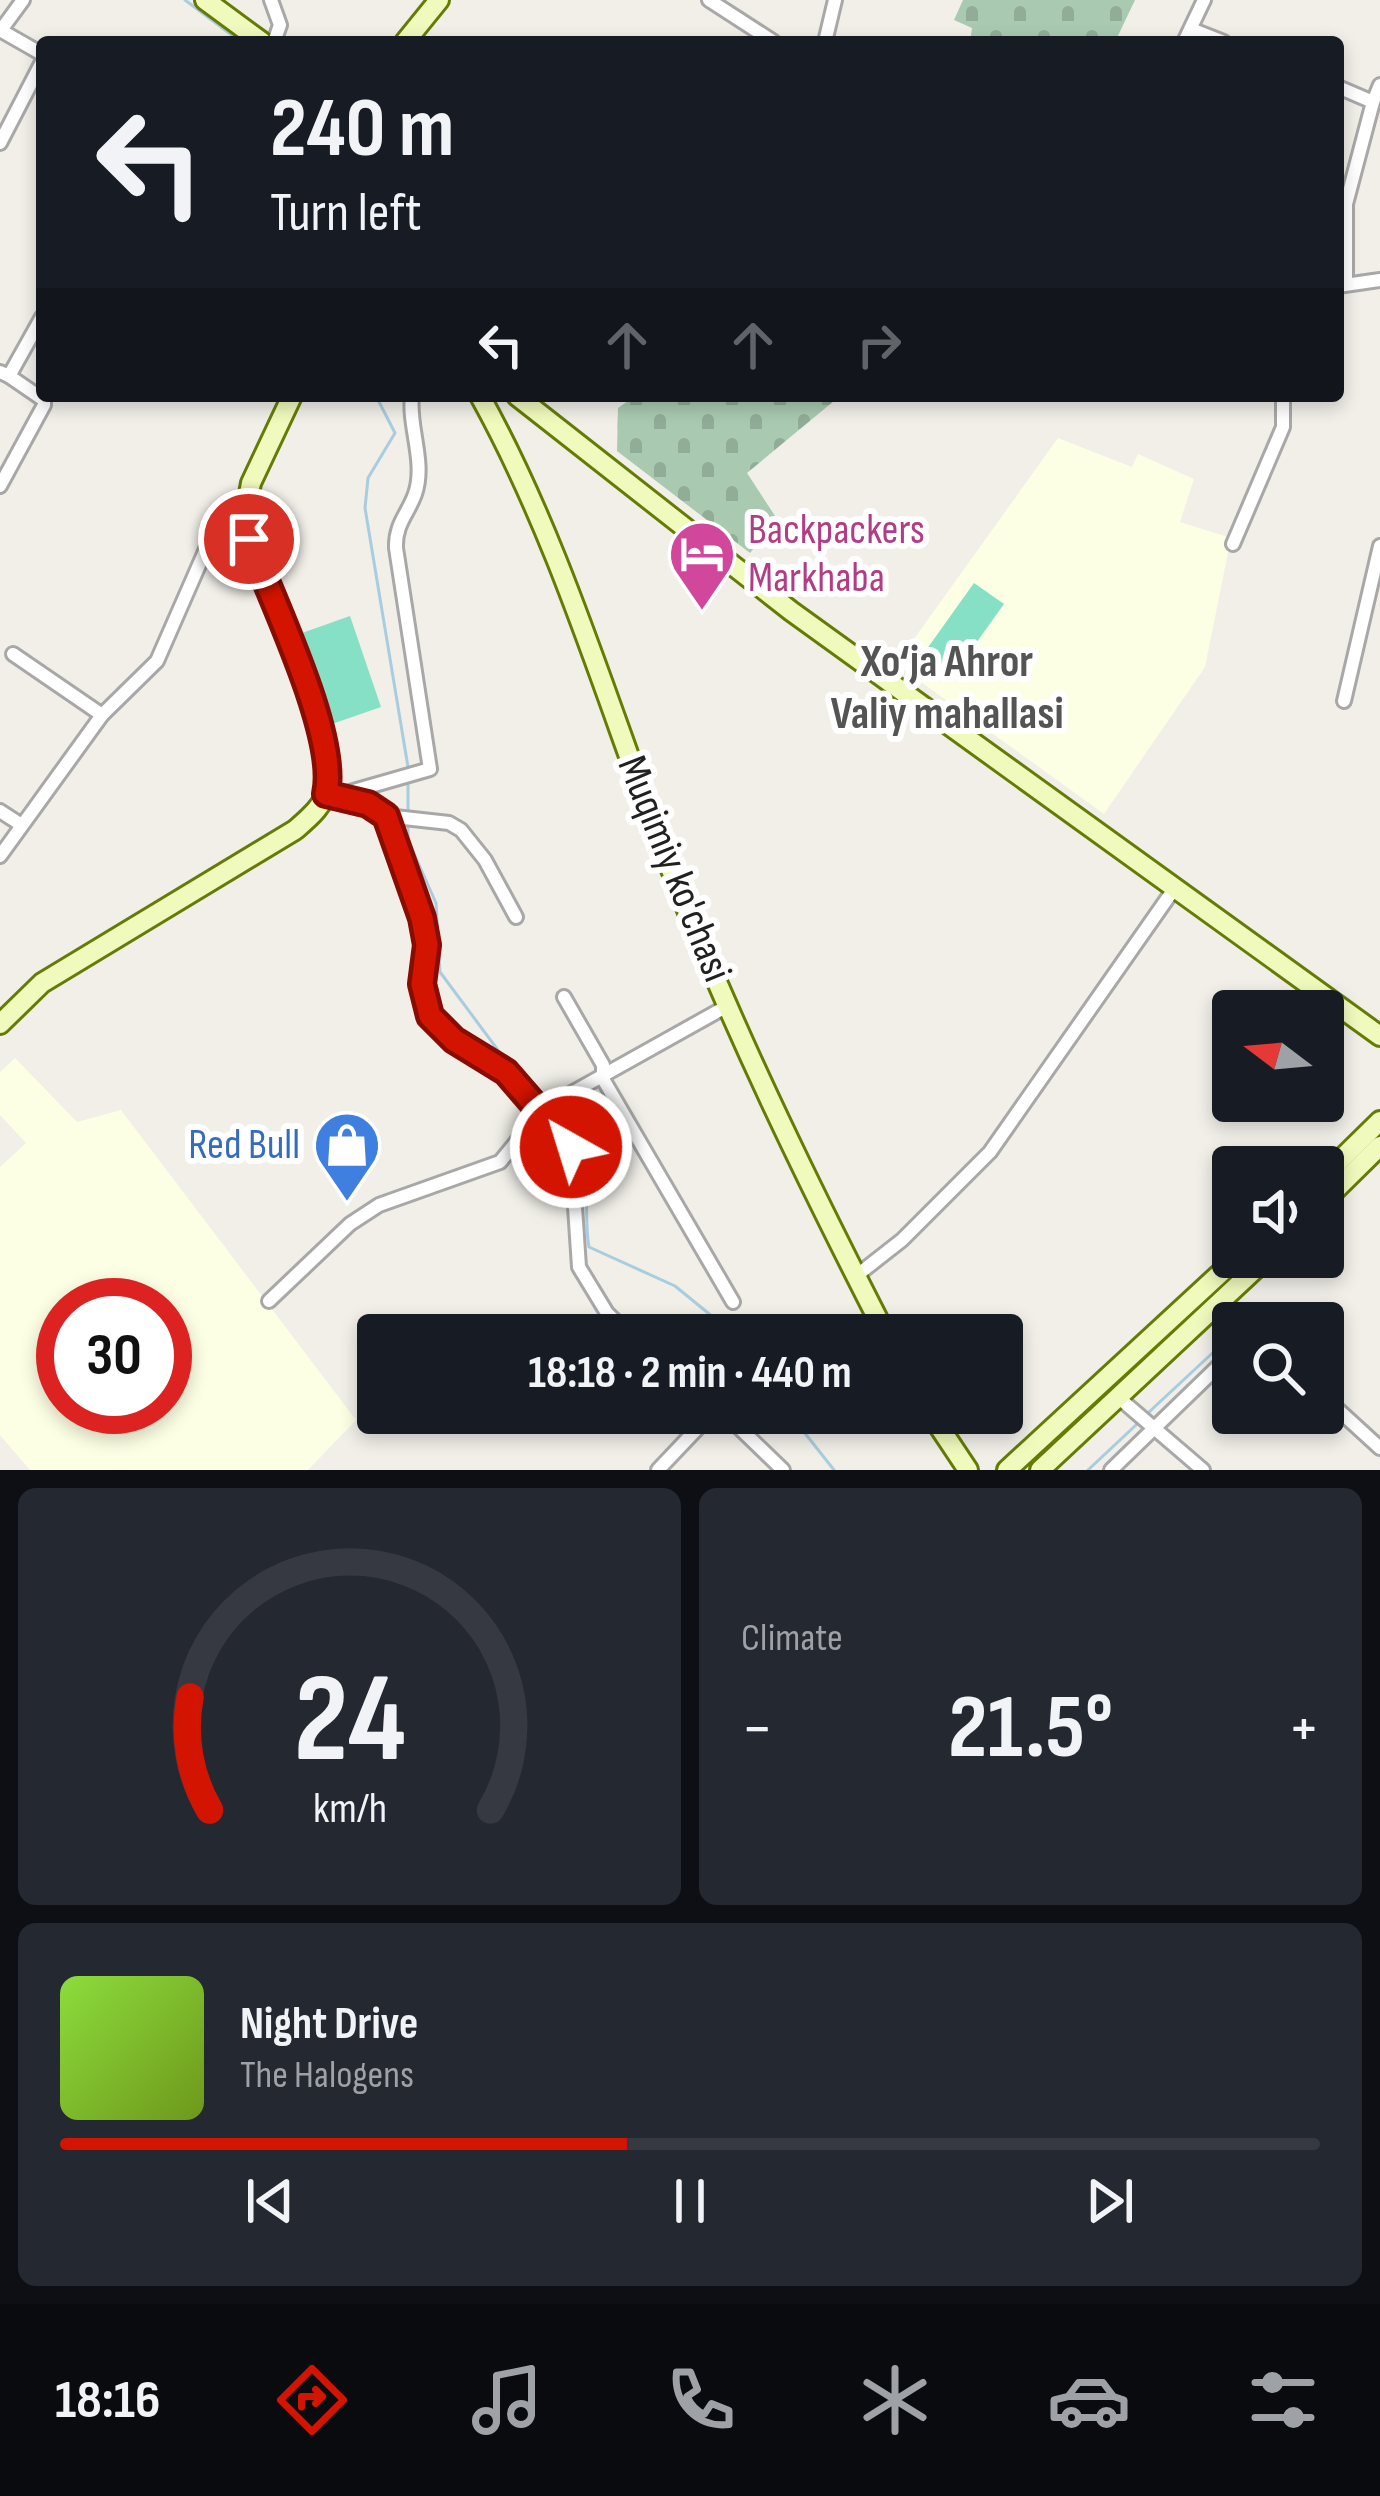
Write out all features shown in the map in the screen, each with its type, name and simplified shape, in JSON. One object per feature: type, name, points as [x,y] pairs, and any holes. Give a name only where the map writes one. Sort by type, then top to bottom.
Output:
[{"type":"main road","points":[[206,0],[254,36]]},
{"type":"main road","points":[[410,36],[439,0]]},
{"type":"main road","points":[[0,1024],[42,982],[259,856],[306,821],[331,795],[320,726],[249,539],[245,507],[289,402]]},
{"type":"main road","name":"Muqimiy ko'chasi","points":[[483,402],[549,544],[662,848],[729,1005],[875,1314]]},
{"type":"main road","points":[[525,402],[791,610],[1380,1036]]},
{"type":"main road","points":[[1344,1156],[1380,1121]]},
{"type":"main road","points":[[1344,1182],[1380,1147]]},
{"type":"main road","points":[[1007,1470],[1215,1278]]},
{"type":"main road","points":[[1222,1302],[1247,1278]]},
{"type":"main road","points":[[1040,1470],[1212,1311]]},
{"type":"main road","points":[[944,1434],[968,1470]]},
{"type":"street","points":[[23,0],[0,30],[36,54]]},
{"type":"street","points":[[271,0],[280,25],[276,36]]},
{"type":"street","points":[[709,0],[765,36]]},
{"type":"street","points":[[827,36],[836,0]]},
{"type":"street","points":[[1188,35],[1204,0]]},
{"type":"street","points":[[0,142],[36,70]]},
{"type":"street","points":[[1344,244],[1353,168],[1380,85]]},
{"type":"street","points":[[1344,90],[1373,102]]},
{"type":"street","points":[[1344,163],[1353,168]]},
{"type":"street","points":[[1344,285],[1380,280]]},
{"type":"street","points":[[36,325],[4,374],[36,395]]},
{"type":"street","points":[[0,486],[44,402]]},
{"type":"street","points":[[331,795],[430,769],[396,548],[398,527],[416,490],[418,430],[413,402]]},
{"type":"street","points":[[1233,544],[1283,427],[1283,402]]},
{"type":"street","points":[[0,856],[102,715],[157,661],[217,524],[245,507]]},
{"type":"street","points":[[1344,701],[1380,546]]},
{"type":"street","points":[[13,654],[102,715]]},
{"type":"street","points":[[331,795],[368,804],[386,816],[449,823],[470,836],[516,917]]},
{"type":"street","points":[[0,811],[20,824]]},
{"type":"street","points":[[386,816],[422,918],[427,945],[422,984],[430,1016],[454,1040],[496,1064],[543,1109],[576,1159],[573,1202],[579,1267],[608,1314]]},
{"type":"street","points":[[856,1276],[902,1240],[990,1152],[1174,889]]},
{"type":"street","points":[[564,997],[603,1065],[603,1079],[734,1302]]},
{"type":"street","points":[[269,1301],[350,1224],[379,1205],[500,1162],[543,1109],[729,1005]]},
{"type":"street","points":[[1111,1470],[1147,1422],[1212,1370]]},
{"type":"street","points":[[1119,1398],[1203,1470]]},
{"type":"street","points":[[1344,1415],[1380,1448]]},
{"type":"street","points":[[658,1470],[692,1434]]},
{"type":"street","points":[[746,1434],[783,1470]]},
{"type":"shaded area","points":[[1058,438],[1132,467],[1138,454],[1194,479],[1180,522],[1231,538],[1205,667],[1104,814],[896,664]]},
{"type":"shaded area","points":[[15,1058],[77,1122],[121,1110],[356,1420],[308,1470],[30,1470],[0,1435],[0,1167],[26,1143],[0,1115],[0,1072]]},
{"type":"green space","points":[[963,0],[1135,0],[1118,36],[971,36],[972,28],[954,20]]},
{"type":"green space","points":[[626,402],[833,402],[747,473],[777,519],[750,553],[617,451],[618,408]]},
{"type":"green space","points":[[974,583],[1004,604],[954,674],[924,653]]},
{"type":"green space","points":[[350,616],[381,707],[332,724],[302,633]]},
{"type":"waterway","points":[[185,0],[233,36]]},
{"type":"waterway","points":[[379,402],[395,433],[368,478],[365,508],[408,767]]},
{"type":"waterway","points":[[408,785],[408,809]]},
{"type":"waterway","points":[[408,828],[408,840],[436,903],[440,972],[509,1065],[543,1101]]},
{"type":"waterway","points":[[556,1115],[573,1140]]},
{"type":"waterway","points":[[578,1148],[585,1171],[589,1247],[675,1286],[709,1314]]},
{"type":"waterway","points":[[1149,1412],[1212,1353]]},
{"type":"waterway","points":[[1088,1470],[1136,1425]]},
{"type":"waterway","points":[[806,1434],[834,1470]]},
{"type":"place","name":"Backpackers Markhaba","points":[[702,613]]},
{"type":"place","name":"Red Bull","points":[[347,1204]]},
{"type":"district","name":"Xo‘ja Ahror Valiy mahallasi","points":[[947,688]]},
{"type":"route","points":[[249,539],[320,726],[329,776],[326,794],[368,804],[386,816],[422,918],[427,945],[422,984],[430,1016],[454,1040],[506,1072],[543,1109],[571,1147]]}]
